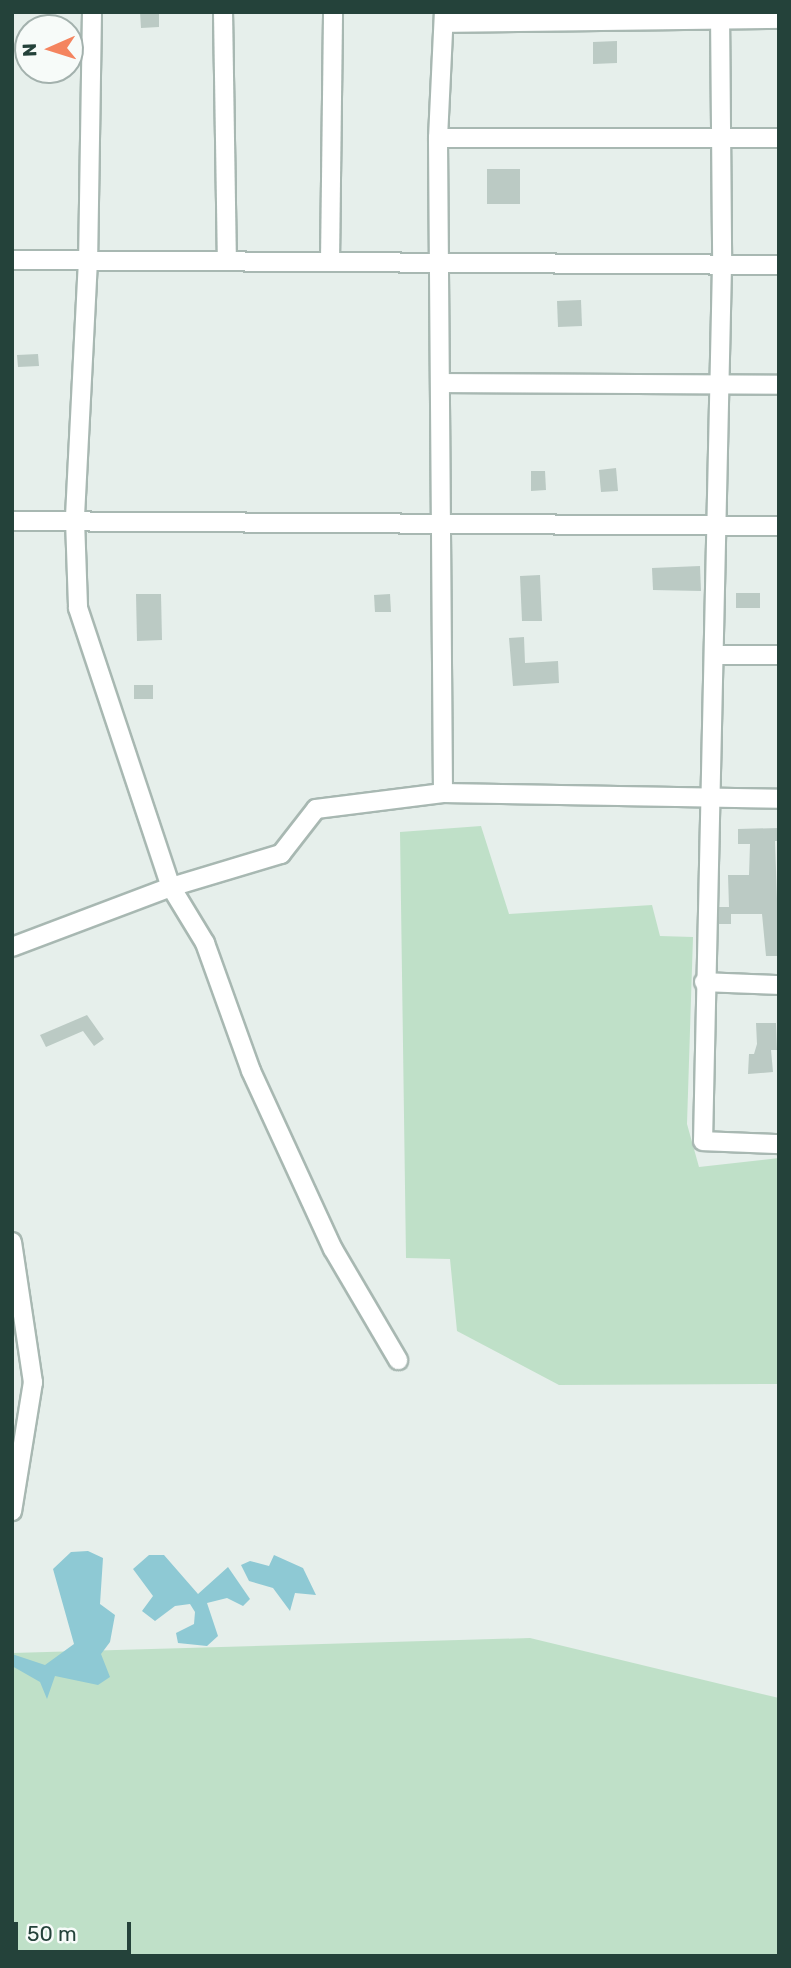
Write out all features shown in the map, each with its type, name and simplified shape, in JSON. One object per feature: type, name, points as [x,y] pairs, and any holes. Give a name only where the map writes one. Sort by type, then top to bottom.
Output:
[{"type":"street","points":[[92,12],[88,260],[75,520],[78,608],[171,887],[205,943],[251,1071],[333,1249],[398,1360]]},
{"type":"street","points":[[223,12],[227,259]]},
{"type":"street","points":[[330,262],[333,12]]},
{"type":"street","points":[[720,16],[722,265],[715,655],[704,982],[703,1141],[779,1144]]},
{"type":"street","points":[[443,793],[442,383],[438,138],[444,18],[720,16],[779,19]]},
{"type":"street","points":[[438,138],[779,138]]},
{"type":"street","points":[[12,260],[227,259],[779,265]]},
{"type":"street","points":[[442,383],[779,385]]},
{"type":"street","points":[[12,521],[779,526]]},
{"type":"street","points":[[715,655],[779,655]]},
{"type":"street","points":[[12,947],[171,887],[281,854],[316,809],[443,793],[779,799]]},
{"type":"street","points":[[704,982],[779,985]]},
{"type":"street","points":[[12,1242],[33,1382],[12,1511]]},
{"type":"green space","points":[[481,826],[509,914],[652,905],[660,936],[693,937],[687,1124],[699,1167],[779,1158],[779,1384],[559,1385],[457,1331],[450,1259],[406,1258],[400,832]]},
{"type":"green space","points":[[530,1638],[779,1698],[779,1956],[12,1956],[12,1653]]},
{"type":"water","points":[[88,1551],[103,1558],[100,1604],[115,1615],[110,1642],[101,1654],[110,1677],[98,1685],[55,1676],[47,1699],[40,1682],[12,1666],[12,1654],[45,1665],[74,1644],[53,1569],[71,1552]]},
{"type":"water","points":[[149,1555],[164,1555],[198,1594],[228,1567],[250,1599],[243,1606],[227,1598],[207,1603],[218,1636],[207,1646],[178,1643],[176,1633],[194,1624],[195,1612],[190,1604],[175,1606],[155,1621],[142,1611],[153,1596],[133,1569]]},
{"type":"water","points":[[274,1555],[303,1568],[316,1595],[295,1593],[290,1611],[273,1588],[249,1581],[241,1565],[250,1561],[269,1566]]},
{"type":"building","points":[[140,12],[159,12],[159,27],[141,28]]},
{"type":"building","points":[[617,41],[617,63],[593,64],[593,42]]},
{"type":"building","points":[[487,169],[520,169],[520,204],[487,204]]},
{"type":"building","points":[[581,300],[582,326],[558,327],[557,301]]},
{"type":"building","points":[[38,354],[39,366],[18,367],[17,355]]},
{"type":"building","points":[[616,468],[618,491],[601,492],[599,470]]},
{"type":"building","points":[[531,471],[545,471],[546,490],[531,491]]},
{"type":"building","points":[[700,566],[701,591],[653,590],[652,568]]},
{"type":"building","points":[[540,575],[542,621],[522,621],[520,576]]},
{"type":"building","points":[[736,593],[760,593],[760,608],[736,608]]},
{"type":"building","points":[[136,594],[161,594],[162,640],[137,641]]},
{"type":"building","points":[[390,594],[391,612],[375,612],[374,595]]},
{"type":"building","points":[[524,637],[525,663],[558,661],[559,683],[513,686],[509,638]]},
{"type":"building","points":[[134,685],[153,685],[153,699],[134,699]]},
{"type":"building","points":[[779,828],[779,841],[775,841],[779,956],[766,956],[762,914],[731,914],[731,924],[719,924],[719,907],[729,907],[728,875],[749,875],[750,844],[738,844],[738,829]]},
{"type":"building","points":[[87,1015],[104,1039],[94,1046],[83,1031],[46,1047],[40,1035]]},
{"type":"building","points":[[756,1023],[776,1023],[777,1050],[771,1050],[773,1072],[748,1074],[749,1054],[754,1054],[757,1044]]}]
